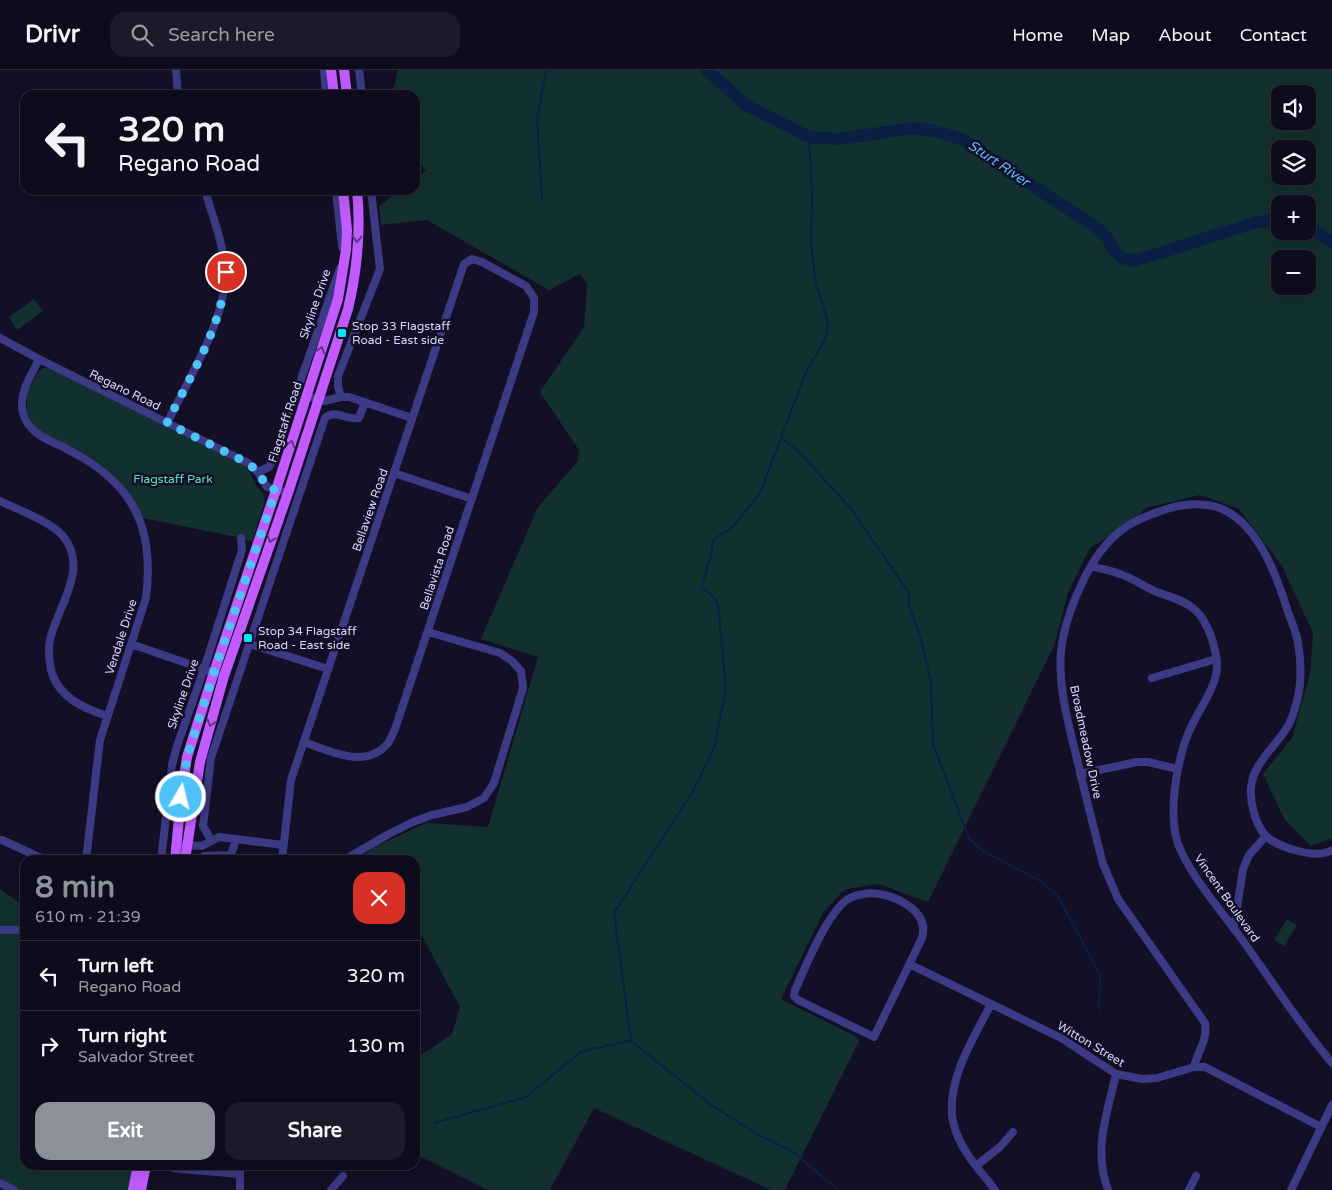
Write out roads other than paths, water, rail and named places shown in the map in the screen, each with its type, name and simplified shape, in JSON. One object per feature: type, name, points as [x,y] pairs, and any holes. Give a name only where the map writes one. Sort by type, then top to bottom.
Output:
[{"type":"main road","points":[[331,70],[333,90]]},
{"type":"main road","points":[[344,70],[346,90]]},
{"type":"main road","name":"Flagstaff Road","points":[[184,855],[181,797],[187,757],[209,671],[276,490],[338,299],[347,230],[344,195]]},
{"type":"main road","name":"Flagstaff Road","points":[[177,855],[182,845],[200,762],[224,676],[288,494],[348,309],[355,280],[358,206],[357,195]]},
{"type":"main road","points":[[133,1190],[137,1170]]},
{"type":"main road","points":[[141,1190],[145,1170]]},
{"type":"street","points":[[176,70],[178,90]]},
{"type":"street","points":[[324,70],[326,90]]},
{"type":"street","points":[[359,70],[361,90]]},
{"type":"street","points":[[167,423],[212,331],[225,290],[224,260],[206,195]]},
{"type":"street","name":"Skyline Drive","points":[[258,472],[269,467],[273,459],[342,262],[342,240],[337,195]]},
{"type":"street","points":[[341,397],[338,376],[380,269],[372,195]]},
{"type":"street","name":"Bellaview Road","points":[[282,855],[291,780],[464,264],[472,259],[482,262],[526,286],[534,298],[534,312]]},
{"type":"street","name":"Bellavista Road","points":[[304,742],[341,756],[359,757],[376,754],[388,743],[395,729],[428,632],[534,312]]},
{"type":"street","name":"Regano Road","points":[[0,338],[248,463],[258,472],[267,487],[288,494]]},
{"type":"street","name":"Vendale Drive","points":[[39,359],[24,392],[23,412],[28,424],[36,434],[91,462],[108,476],[124,494],[143,528],[147,544],[148,579],[146,598],[100,740],[87,855]]},
{"type":"street","points":[[306,396],[324,401],[350,397],[412,418]]},
{"type":"street","points":[[210,840],[203,826],[211,758],[325,418],[334,413],[354,419],[359,418],[365,402]]},
{"type":"street","points":[[394,473],[472,499]]},
{"type":"street","points":[[0,501],[48,525],[62,535],[68,545],[74,570],[50,640],[48,658],[52,676],[73,702],[107,716]]},
{"type":"street","name":"Broadmeadow Drive","points":[[1194,1067],[1205,1040],[1207,1032],[1206,1023],[1118,898],[1110,883],[1103,864],[1080,774],[1061,682],[1062,644],[1072,605],[1090,566],[1114,536],[1129,524],[1163,509],[1196,504],[1218,508],[1243,524],[1266,556],[1280,586],[1298,640],[1301,667],[1298,699],[1290,722],[1263,759],[1251,786],[1252,804],[1257,821],[1266,836]]},
{"type":"street","name":"Skyline Drive","points":[[162,855],[172,765],[177,746],[209,671],[242,550],[240,538]]},
{"type":"street","name":"Vincent Boulevard","points":[[1090,566],[1120,574],[1156,592],[1183,601],[1205,621],[1216,658],[1216,674],[1210,691],[1192,724],[1178,769],[1174,819],[1176,838],[1183,856],[1332,1063]]},
{"type":"street","points":[[353,855],[413,822],[432,815],[467,808],[484,798],[494,783],[523,688],[521,671],[512,661],[500,653],[428,632]]},
{"type":"street","points":[[131,644],[224,676]]},
{"type":"street","points":[[250,644],[328,669]]},
{"type":"street","points":[[1152,678],[1216,658]]},
{"type":"street","points":[[1080,774],[1137,762],[1148,762],[1178,769]]},
{"type":"street","points":[[1234,928],[1243,869],[1249,855],[1266,836],[1288,848],[1307,854],[1331,854]]},
{"type":"street","points":[[182,845],[202,846],[218,837],[283,845]]},
{"type":"street","points":[[231,855],[236,839]]},
{"type":"street","points":[[2,840],[34,855]]},
{"type":"street","points":[[859,894],[882,894],[916,911],[921,917],[924,931],[909,964],[874,1037],[798,1000],[794,996],[795,990],[830,917],[848,899],[859,894]]},
{"type":"street","points":[[0,930],[20,930]]},
{"type":"street","name":"Witton Street","points":[[909,964],[1061,1038],[1116,1074],[1142,1079],[1158,1078],[1194,1067]]},
{"type":"street","points":[[991,1004],[958,1070],[953,1096],[952,1116],[957,1135],[964,1149],[995,1190]]},
{"type":"street","points":[[1194,1067],[1205,1068],[1321,1127]]},
{"type":"street","points":[[1108,1190],[1102,1170],[1101,1147],[1116,1074]]},
{"type":"street","points":[[1291,1190],[1332,1105]]},
{"type":"street","points":[[977,1165],[1000,1147],[1014,1132]]},
{"type":"street","points":[[193,1170],[240,1174]]},
{"type":"street","points":[[240,1170],[240,1190]]},
{"type":"street","points":[[331,1190],[343,1176]]},
{"type":"street","points":[[1189,1190],[1196,1176]]},
{"type":"street","points":[[0,1183],[14,1190]]},
{"type":"waterway","points":[[542,199],[537,120],[546,70]]},
{"type":"waterway","name":"Sturt River","points":[[707,70],[746,105],[809,137],[839,139],[914,128],[934,131],[962,139],[1100,230],[1108,238],[1112,248],[1122,258],[1134,261],[1257,222],[1271,221]]},
{"type":"waterway","points":[[809,137],[812,196],[811,244],[816,283],[828,322],[825,340],[807,370],[781,437],[802,455],[852,510],[909,593],[908,603],[920,636],[931,682],[933,744],[969,838],[983,851],[1040,881],[1058,896],[1100,975],[1099,1010]]},
{"type":"waterway","name":"Sturt River","points":[[1316,231],[1332,242]]},
{"type":"waterway","points":[[781,438],[760,493],[730,530],[721,534],[713,541],[711,556],[702,585],[702,588],[713,596],[718,605],[726,689],[714,748],[693,791],[614,913],[631,1041],[710,1104],[755,1133],[792,1151],[838,1190]]},
{"type":"waterway","points":[[434,1123],[526,1097],[582,1051],[630,1041]]},
{"type":"place","name":"Stop 33 Flagstaff Road - East side","points":[[342,333]]},
{"type":"place","name":"Stop 34 Flagstaff Road - East side","points":[[248,638]]},
{"type":"park label","name":"Flagstaff Park","points":[[173,479]]}]
